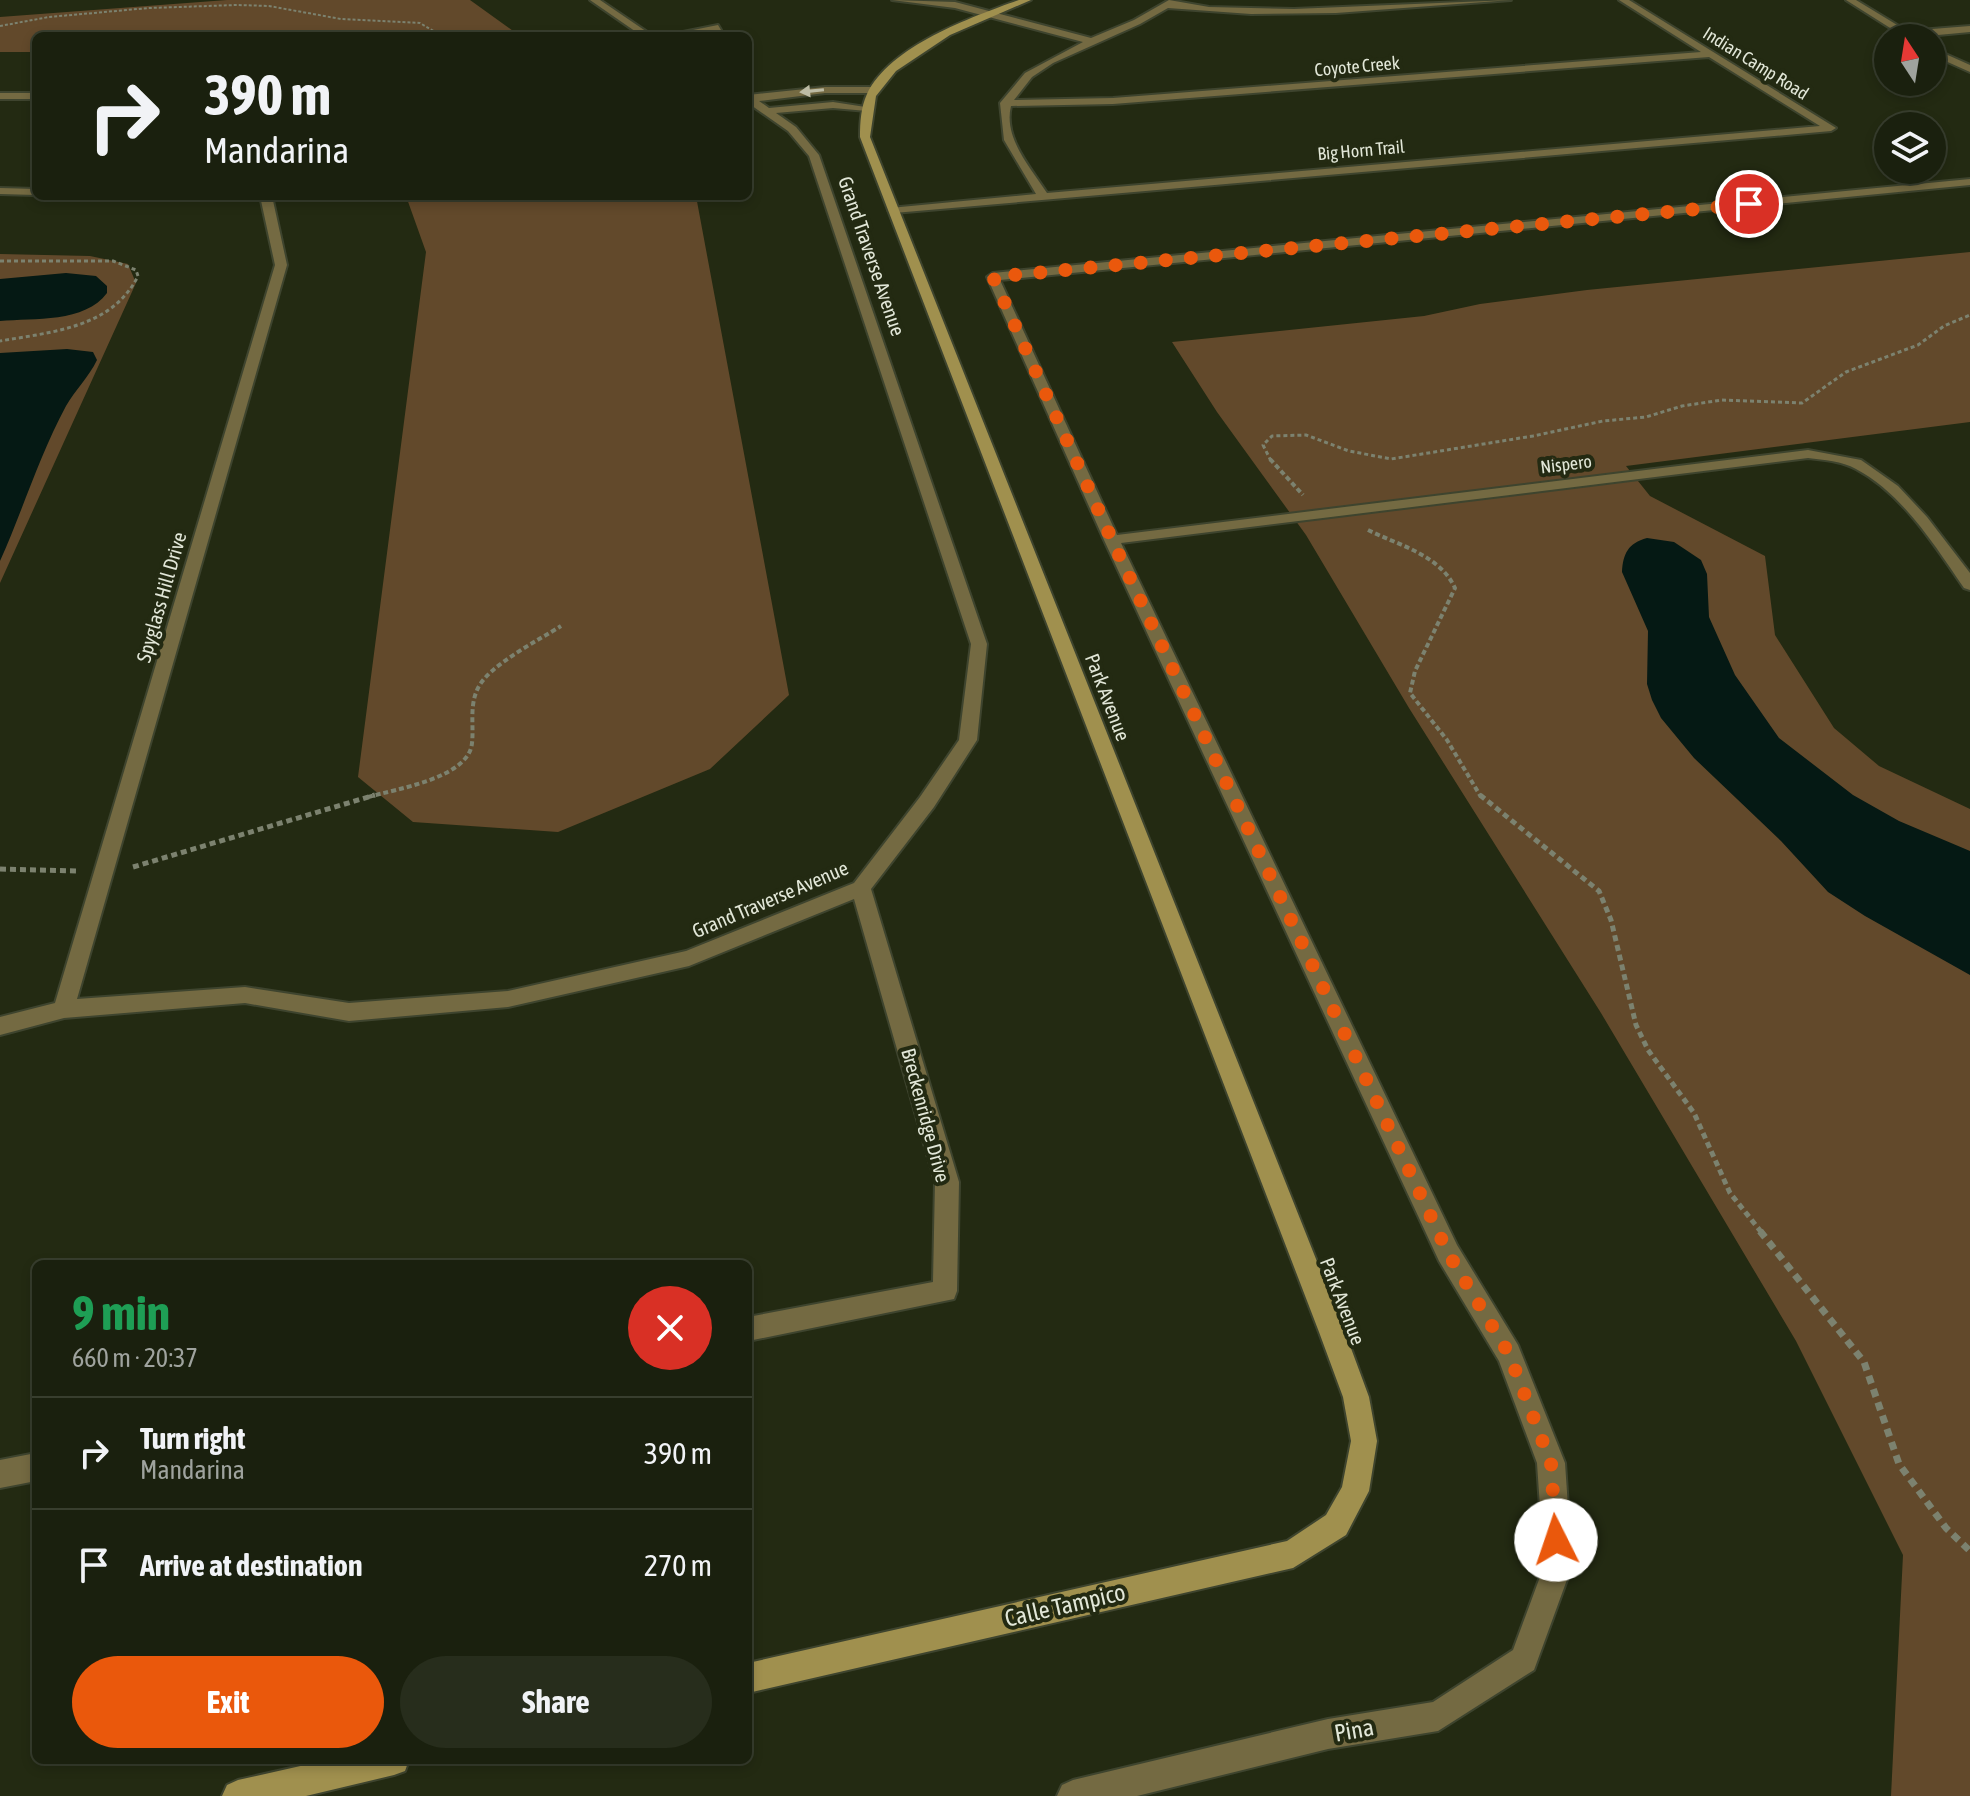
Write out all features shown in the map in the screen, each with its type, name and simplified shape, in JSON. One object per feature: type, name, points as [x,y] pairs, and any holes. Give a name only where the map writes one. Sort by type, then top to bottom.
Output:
[{"type":"street","points":[[594,0],[642,32]]},
{"type":"street","points":[[896,0],[955,5],[1075,49]]},
{"type":"street","name":"Park Avenue","points":[[1027,0],[926,44],[875,90],[867,108],[865,137],[1356,1397],[1364,1441],[1355,1491]]},
{"type":"street","points":[[1043,196],[1006,130],[1005,103],[1017,85],[1041,66],[1171,2],[1228,13],[1275,14],[1507,0]]},
{"type":"street","name":"Indian Camp Road","points":[[1623,0],[1831,128]]},
{"type":"street","points":[[1850,0],[1890,24]]},
{"type":"street","points":[[925,3],[1091,41]]},
{"type":"street","points":[[698,32],[718,28]]},
{"type":"street","points":[[1946,32],[1970,29]]},
{"type":"street","name":"Coyote Creek","points":[[1005,103],[1113,101],[1711,54]]},
{"type":"street","points":[[1946,58],[1970,69]]},
{"type":"street","points":[[752,98],[825,90],[875,90]]},
{"type":"street","points":[[0,96],[32,96]]},
{"type":"street","name":"Grand Traverse Avenue","points":[[0,1026],[64,1009],[245,995],[349,1012],[508,999],[689,958],[861,888],[927,802],[968,740],[979,644],[814,155],[792,129],[752,101]]},
{"type":"street","points":[[767,111],[833,105],[867,108]]},
{"type":"street","name":"Big Horn Trail","points":[[894,210],[1831,128]]},
{"type":"street","points":[[1112,540],[993,277],[1970,182]]},
{"type":"street","points":[[0,191],[32,192]]},
{"type":"street","name":"Spyglass Hill Drive","points":[[64,1009],[281,265],[267,200]]},
{"type":"street","name":"Nispero","points":[[1112,540],[1808,454],[1861,466],[1888,487],[1936,536],[1970,585]]},
{"type":"street","name":"Pina","points":[[1073,1796],[1328,1734],[1438,1716],[1524,1660],[1558,1566],[1551,1463],[1509,1354],[1448,1253],[1112,540]]},
{"type":"street","name":"Breckenridge Drive","points":[[752,1328],[945,1291],[947,1182],[861,888]]},
{"type":"street","points":[[0,1474],[32,1468]]},
{"type":"street","name":"Calle Tampico","points":[[752,1677],[1293,1554],[1336,1525],[1355,1491]]},
{"type":"street","points":[[238,1796],[377,1764]]},
{"type":"path","points":[[0,26],[135,9],[237,5],[269,6],[341,19],[420,23],[435,32]]},
{"type":"path","points":[[0,261],[113,261],[127,264],[136,270],[138,276],[130,294],[100,316],[70,327],[0,341]]},
{"type":"path","points":[[1970,315],[1944,326],[1918,345],[1846,372],[1802,403],[1722,400],[1682,406],[1646,417],[1603,421],[1533,436],[1391,459],[1349,451],[1306,435],[1272,436],[1263,445],[1272,462],[1296,489],[1334,512],[1440,565],[1452,576],[1455,588],[1443,606],[1425,653],[1412,671],[1410,693],[1447,740],[1483,800],[1599,891],[1611,920],[1636,1025],[1648,1050],[1694,1113],[1730,1193],[1864,1362],[1899,1464],[1946,1528],[1970,1551]]},
{"type":"path","points":[[0,869],[62,873],[134,866],[447,774],[467,760],[474,745],[471,720],[479,686],[514,657],[561,626]]},
{"type":"shaded area","points":[[227,0],[470,0],[514,32],[32,32],[32,52],[0,52],[0,17]]},
{"type":"shaded area","points":[[407,200],[697,200],[789,695],[710,769],[558,832],[413,822],[358,777],[426,252]]},
{"type":"shaded area","points":[[1970,252],[1970,422],[1626,466],[1650,496],[1765,556],[1775,635],[1834,728],[1879,766],[1970,809],[1970,1796],[1891,1796],[1903,1555],[1796,1341],[1601,1013],[1409,708],[1306,535],[1217,412],[1172,342],[1424,316],[1480,304],[1587,290]]},
{"type":"shaded area","points":[[0,254],[90,256],[128,264],[136,283],[0,583]]},
{"type":"water","points":[[66,273],[96,276],[107,286],[107,293],[86,310],[72,314],[0,321],[0,279]]},
{"type":"water","points":[[67,349],[93,352],[97,360],[56,425],[0,561],[0,353]]},
{"type":"water","points":[[1647,538],[1674,542],[1701,560],[1707,574],[1709,617],[1735,675],[1779,738],[1853,795],[1899,821],[1970,851],[1970,975],[1828,892],[1781,841],[1694,758],[1661,718],[1647,684],[1648,631],[1622,572],[1628,550]]},
{"type":"route","points":[[1556,1540],[1551,1463],[1509,1354],[1448,1253],[1112,540],[993,277],[1749,204]]}]
